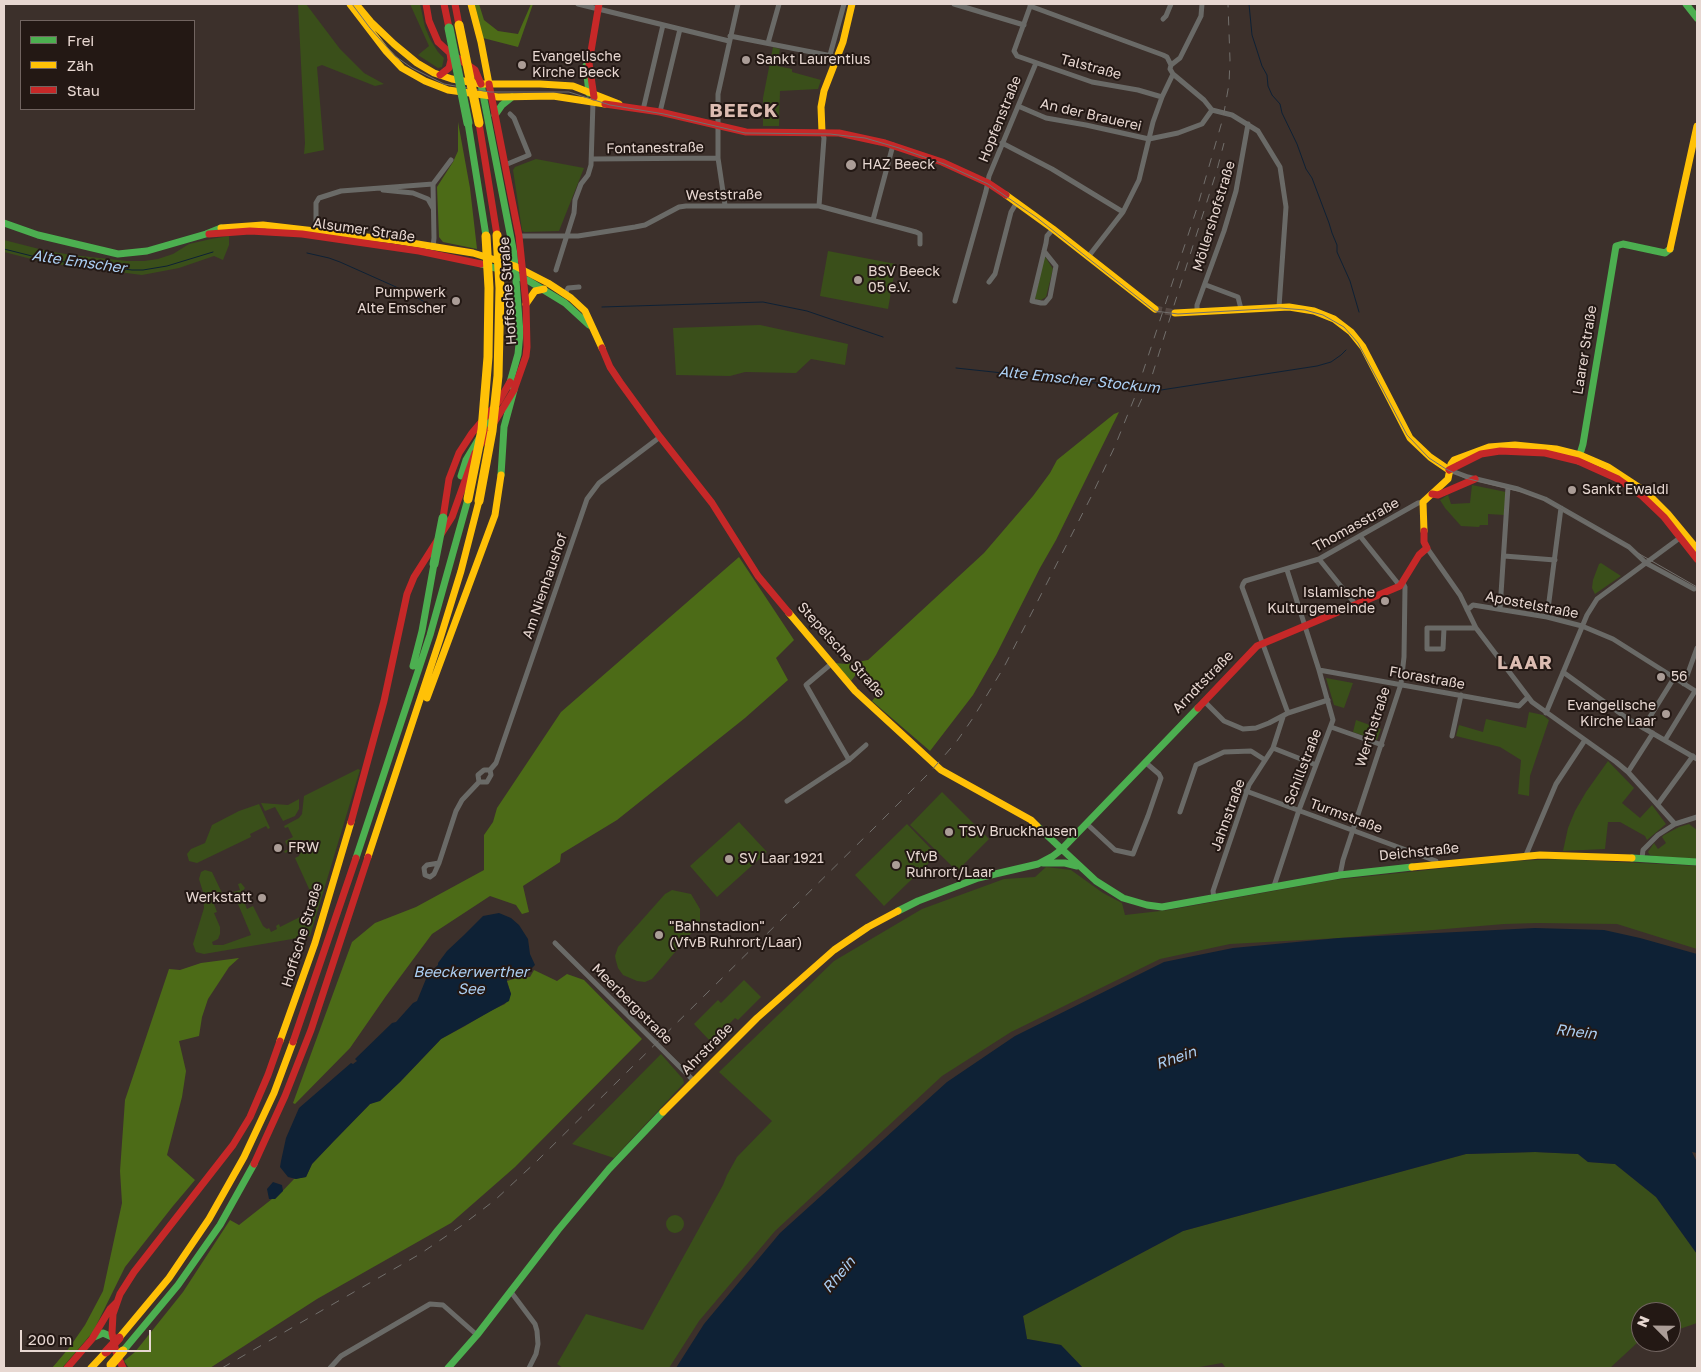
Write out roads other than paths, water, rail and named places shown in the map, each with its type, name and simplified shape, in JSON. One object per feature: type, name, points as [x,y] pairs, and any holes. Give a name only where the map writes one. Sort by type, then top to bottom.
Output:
[{"type":"main road","points":[[350,4],[386,51],[402,68],[425,81],[448,90],[487,96],[592,95]]},
{"type":"main road","points":[[356,4],[380,32],[403,52],[424,68],[452,79],[485,84],[573,86],[615,106],[660,112],[718,127],[755,132],[822,132],[856,136],[893,145],[958,169],[988,183],[1054,229],[1155,309]]},
{"type":"main road","points":[[426,4],[429,21],[434,34],[442,46],[475,70],[485,84]]},
{"type":"main road","points":[[91,1368],[152,1300],[190,1249],[227,1189],[260,1125],[299,1026],[407,704],[450,568],[468,499],[482,430],[488,357],[489,288],[486,236],[468,124],[444,4]]},
{"type":"main road","points":[[109,1366],[124,1352],[205,1248],[238,1194],[271,1129],[311,1030],[454,596],[479,501],[492,431],[498,376],[500,305],[496,235],[489,179],[455,4]]},
{"type":"main road","name":"Hoffsche Straße","points":[[471,4],[481,42],[487,96],[515,238]]},
{"type":"main road","points":[[822,132],[822,99],[825,86],[833,56],[843,42],[852,4]]},
{"type":"main road","points":[[1686,4],[1697,18]]},
{"type":"main road","points":[[592,95],[589,63],[598,6]]},
{"type":"main road","points":[[591,44],[586,71],[592,95]]},
{"type":"main road","points":[[440,75],[449,68],[450,53]]},
{"type":"main road","points":[[573,86],[581,80],[586,71]]},
{"type":"main road","name":"Hoffsche Straße","points":[[116,1338],[112,1322],[116,1302],[124,1285],[224,1158],[250,1117],[261,1093],[297,998],[315,943],[368,763],[384,701],[407,594],[414,577],[435,546],[454,511],[466,460],[512,386],[522,355],[527,327],[526,304],[519,272],[505,165],[495,115],[487,96]]},
{"type":"main road","points":[[495,115],[512,96]]},
{"type":"main road","name":"Laarer Straße","points":[[1579,458],[1617,244],[1665,253],[1670,249],[1697,126]]},
{"type":"main road","name":"Alsumer Straße","points":[[4,222],[46,237],[118,254],[147,251],[206,234],[218,228],[263,225],[316,230],[433,250],[519,272]]},
{"type":"main road","name":"Alsumer Straße","points":[[206,234],[250,231],[275,232],[473,253],[500,261],[519,272]]},
{"type":"main road","points":[[500,261],[507,255],[515,238]]},
{"type":"main road","name":"Hoffsche Straße","points":[[519,272],[522,355]]},
{"type":"main road","name":"Stepelsche Straße","points":[[519,272],[565,303],[582,317],[594,332]]},
{"type":"main road","name":"Stepelsche Straße","points":[[519,272],[565,294],[585,311],[610,367],[660,437],[712,502],[758,576],[855,692],[941,770],[1031,820],[1061,850],[1114,894],[1147,905]]},
{"type":"main road","points":[[526,304],[535,291],[544,289]]},
{"type":"main road","points":[[1175,313],[1279,307],[1304,309],[1321,313],[1334,319],[1351,332],[1364,350],[1410,438],[1423,452],[1449,470]]},
{"type":"main road","points":[[407,704],[449,479],[459,453],[472,433],[512,386]]},
{"type":"main road","points":[[413,720],[425,703],[490,529],[498,502],[504,427],[512,386]]},
{"type":"main road","points":[[1402,585],[1419,555],[1427,548],[1424,542],[1424,502],[1448,480],[1449,470],[1454,460],[1489,447],[1500,446],[1529,445],[1547,447],[1608,467],[1638,486],[1662,507],[1697,559]]},
{"type":"main road","points":[[1432,494],[1438,496],[1475,479]]},
{"type":"main road","points":[[1682,536],[1697,549]]},
{"type":"main road","name":"Arndtstraße","points":[[1061,850],[1257,646],[1402,585]]},
{"type":"main road","name":"Ahrstraße","points":[[448,1368],[478,1335],[561,1226],[609,1169],[757,1018],[834,950],[868,927],[913,904],[978,878],[1038,864],[1061,850]]},
{"type":"main road","name":"Deichstraße","points":[[1147,905],[1176,906],[1340,875],[1526,856],[1607,856],[1697,862]]},
{"type":"main road","points":[[1038,864],[1065,863],[1081,867]]},
{"type":"main road","points":[[67,1368],[92,1339],[116,1302]]},
{"type":"main road","points":[[92,1339],[98,1334],[103,1333],[116,1338]]},
{"type":"main road","points":[[116,1338],[123,1368]]},
{"type":"street","points":[[578,4],[598,6],[680,29],[768,43],[833,56],[844,4]]},
{"type":"street","points":[[725,205],[718,158],[718,94],[738,4]]},
{"type":"street","points":[[768,43],[779,4]]},
{"type":"street","points":[[954,4],[1024,25],[1031,5],[1163,55],[1171,65],[1170,69],[1173,74],[1204,100],[1212,110],[1232,115],[1248,124],[1260,134],[1280,167],[1286,207],[1279,307]]},
{"type":"street","points":[[1163,19],[1171,4]]},
{"type":"street","points":[[1171,65],[1180,58],[1201,16],[1202,4]]},
{"type":"street","points":[[643,110],[663,25]]},
{"type":"street","name":"Talstraße","points":[[1024,25],[1014,51],[1015,54],[1092,82],[1138,90],[1162,97]]},
{"type":"street","points":[[660,112],[680,29]]},
{"type":"street","name":"Hopfenstraße","points":[[955,301],[989,176],[1036,63]]},
{"type":"street","points":[[1088,257],[1123,212],[1139,180],[1162,97],[1173,74]]},
{"type":"street","points":[[556,270],[574,213],[575,200],[581,184],[588,175],[592,160],[592,95]]},
{"type":"street","name":"An der Brauerei","points":[[1018,106],[1046,118],[1149,139],[1178,133],[1202,124],[1212,110]]},
{"type":"street","points":[[505,165],[529,155],[514,118],[510,114]]},
{"type":"street","name":"Möllershofstraße","points":[[1197,312],[1197,305],[1206,285],[1236,191],[1248,124]]},
{"type":"street","points":[[819,206],[824,138],[822,132]]},
{"type":"street","points":[[1002,143],[1052,169],[1123,212]]},
{"type":"street","points":[[873,220],[893,145]]},
{"type":"street","name":"Fontanestraße","points":[[592,160],[718,158]]},
{"type":"street","points":[[433,250],[433,184],[451,160]]},
{"type":"street","points":[[316,230],[316,203],[318,198],[341,191],[433,184]]},
{"type":"street","points":[[368,188],[413,193],[428,199],[434,209]]},
{"type":"street","points":[[989,282],[995,274],[1011,212],[1016,202]]},
{"type":"street","name":"Weststraße","points":[[515,238],[578,236],[645,225],[686,206],[819,206],[916,232],[920,234],[920,244]]},
{"type":"street","points":[[1044,251],[1056,266],[1050,297],[1045,303],[1042,303],[1032,301],[1047,236],[1054,229]]},
{"type":"street","points":[[1206,285],[1238,298],[1241,309]]},
{"type":"street","points":[[565,294],[568,288],[579,287]]},
{"type":"street","name":"Am Nienhaushof","points":[[439,862],[456,811],[462,800],[479,782],[487,782],[490,770],[496,762],[588,499],[599,483],[660,437]]},
{"type":"street","points":[[1449,470],[1475,479],[1530,493],[1561,508],[1629,547],[1646,563],[1694,589]]},
{"type":"street","points":[[1500,609],[1508,487]]},
{"type":"street","name":"Thomasstraße","points":[[1263,643],[1242,587],[1245,581],[1319,559],[1418,503],[1424,502]]},
{"type":"street","points":[[1546,617],[1561,508]]},
{"type":"street","points":[[1360,536],[1402,585]]},
{"type":"street","points":[[1546,713],[1582,626],[1597,600],[1682,536]]},
{"type":"street","points":[[1427,548],[1460,595],[1476,628],[1528,697],[1538,707],[1628,772],[1675,824]]},
{"type":"street","points":[[1504,556],[1555,560]]},
{"type":"street","points":[[1319,559],[1356,605]]},
{"type":"street","name":"Schillstraße","points":[[1274,886],[1274,880],[1333,720],[1287,570]]},
{"type":"street","name":"Werthstraße","points":[[1340,875],[1343,860],[1401,684],[1404,657],[1405,587],[1402,585]]},
{"type":"street","name":"Apostelstraße","points":[[1467,610],[1474,605],[1546,617],[1582,626],[1613,639],[1696,691]]},
{"type":"street","points":[[1444,628],[1443,649],[1426,648],[1427,628],[1464,626],[1476,628]]},
{"type":"street","points":[[1263,643],[1288,713]]},
{"type":"street","points":[[1684,684],[1697,648]]},
{"type":"street","points":[[831,664],[806,686],[849,760]]},
{"type":"street","name":"Florastraße","points":[[1319,670],[1518,706],[1528,697]]},
{"type":"street","points":[[1563,672],[1643,728],[1695,758],[1658,804]]},
{"type":"street","points":[[1643,728],[1674,678]]},
{"type":"street","points":[[1665,740],[1696,691]]},
{"type":"street","points":[[1452,736],[1461,696]]},
{"type":"street","points":[[1204,701],[1224,721],[1243,729],[1256,728],[1288,713],[1328,700]]},
{"type":"street","name":"Jahnstraße","points":[[1214,898],[1213,891],[1246,791],[1273,748],[1283,717]]},
{"type":"street","points":[[1330,727],[1382,745]]},
{"type":"street","points":[[1628,772],[1653,733]]},
{"type":"street","points":[[1526,856],[1556,784],[1585,740]]},
{"type":"street","points":[[787,801],[849,760],[866,745]]},
{"type":"street","points":[[1273,748],[1316,765]]},
{"type":"street","points":[[1180,812],[1196,765],[1224,752],[1251,751],[1265,760]]},
{"type":"street","points":[[1087,824],[1115,850],[1133,854],[1161,778],[1145,762]]},
{"type":"street","name":"Am Nienhaushof","points":[[479,782],[478,775],[484,770],[490,770]]},
{"type":"street","name":"Turmstraße","points":[[1246,791],[1436,861],[1437,864]]},
{"type":"street","points":[[1642,858],[1643,850],[1648,844],[1675,824],[1697,817]]},
{"type":"street","name":"Meerbergstraße","points":[[555,943],[694,1081]]},
{"type":"street","points":[[511,1292],[535,1324],[537,1331],[538,1344],[536,1354],[528,1368]]},
{"type":"street","points":[[330,1368],[341,1356],[430,1304],[443,1305],[478,1335]]},
{"type":"street","points":[[334,1363],[340,1368]]},
{"type":"water","name":"Beeckerwerther See","points":[[499,913],[511,918],[519,925],[528,939],[530,954],[535,965],[526,974],[507,978],[511,994],[509,1001],[441,1039],[380,1101],[370,1104],[312,1164],[306,1177],[296,1179],[288,1177],[280,1167],[286,1138],[299,1108],[351,1063],[353,1064],[357,1061],[355,1059],[417,1001],[428,974],[438,965],[447,951],[483,916]]},
{"type":"water","name":"Rhein","points":[[1535,928],[1604,930],[1697,954],[1697,1153],[1692,1152],[1697,1162],[1697,1254],[1656,1197],[1615,1164],[1588,1162],[1578,1154],[1535,1152],[1466,1154],[1183,1231],[1023,1316],[1027,1339],[1061,1345],[1083,1368],[676,1368],[704,1324],[780,1233],[947,1082],[1015,1036],[1164,962],[1233,948],[1339,938]]},
{"type":"water","points":[[273,1182],[282,1185],[283,1191],[275,1199],[269,1199],[267,1189]]},
{"type":"waterway","name":"Alte Emscher Stockum","points":[[1249,4],[1252,35],[1262,66],[1267,75],[1268,86],[1272,95],[1280,104],[1306,169],[1312,178],[1337,245],[1337,252],[1350,281],[1359,312]]},
{"type":"waterway","name":"Alte Emscher","points":[[4,249],[48,260],[132,270],[167,266],[213,252]]},
{"type":"waterway","name":"Alte Emscher","points":[[307,253],[340,262],[405,291],[430,305]]},
{"type":"waterway","name":"Alte Emscher Stockum","points":[[602,307],[763,302],[807,311],[883,337]]},
{"type":"waterway","name":"Alte Emscher Stockum","points":[[956,368],[1161,390],[1317,366],[1331,362],[1346,350]]},
{"type":"tunnel","points":[[1155,309],[1175,313]]},
{"type":"tram line","points":[[352,4],[395,56],[412,68],[444,84],[490,92],[569,92],[610,105],[664,114],[745,133],[830,134],[865,138],[944,164],[988,184],[1036,217],[1155,311],[1178,314],[1280,308],[1305,310],[1323,315],[1344,327],[1358,343],[1407,435],[1429,458],[1465,478],[1522,492],[1547,501],[1697,587]]},
{"type":"railway","points":[[222,1368],[420,1254],[495,1200],[537,1161],[873,829],[931,771],[957,741],[1004,667],[1092,495],[1134,399],[1197,208],[1223,118],[1229,84],[1228,4]]},
{"type":"railway","points":[[1138,407],[1151,379],[1224,143]]},
{"type":"place","name":"Sankt Laurentius","points":[[746,60]]},
{"type":"place","name":"Evangelische Kirche Beeck","points":[[522,65]]},
{"type":"place","name":"HAZ Beeck","points":[[851,165]]},
{"type":"place","name":"BSV Beeck 05 e.V.","points":[[858,280]]},
{"type":"place","name":"Pumpwerk Alte Emscher","points":[[456,301]]},
{"type":"place","name":"Sankt Ewaldi","points":[[1572,490]]},
{"type":"place","name":"Islamische Kulturgemeinde","points":[[1385,601]]},
{"type":"place","name":"56","points":[[1661,677]]},
{"type":"place","name":"Evangelische Kirche Laar","points":[[1666,714]]},
{"type":"place","name":"TSV Bruckhausen","points":[[949,832]]},
{"type":"place","name":"FRW","points":[[278,848]]},
{"type":"place","name":"SV Laar 1921","points":[[729,859]]},
{"type":"place","name":"VfvB Ruhrort/Laar","points":[[896,865]]},
{"type":"place","name":"Werkstatt","points":[[262,898]]},
{"type":"place","name":"\"Bahnstadion\" (VfvB Ruhrort/Laar)","points":[[659,935]]},
{"type":"district","name":"BEECK","points":[[744,111]]},
{"type":"district","name":"LAAR","points":[[1525,663]]}]
